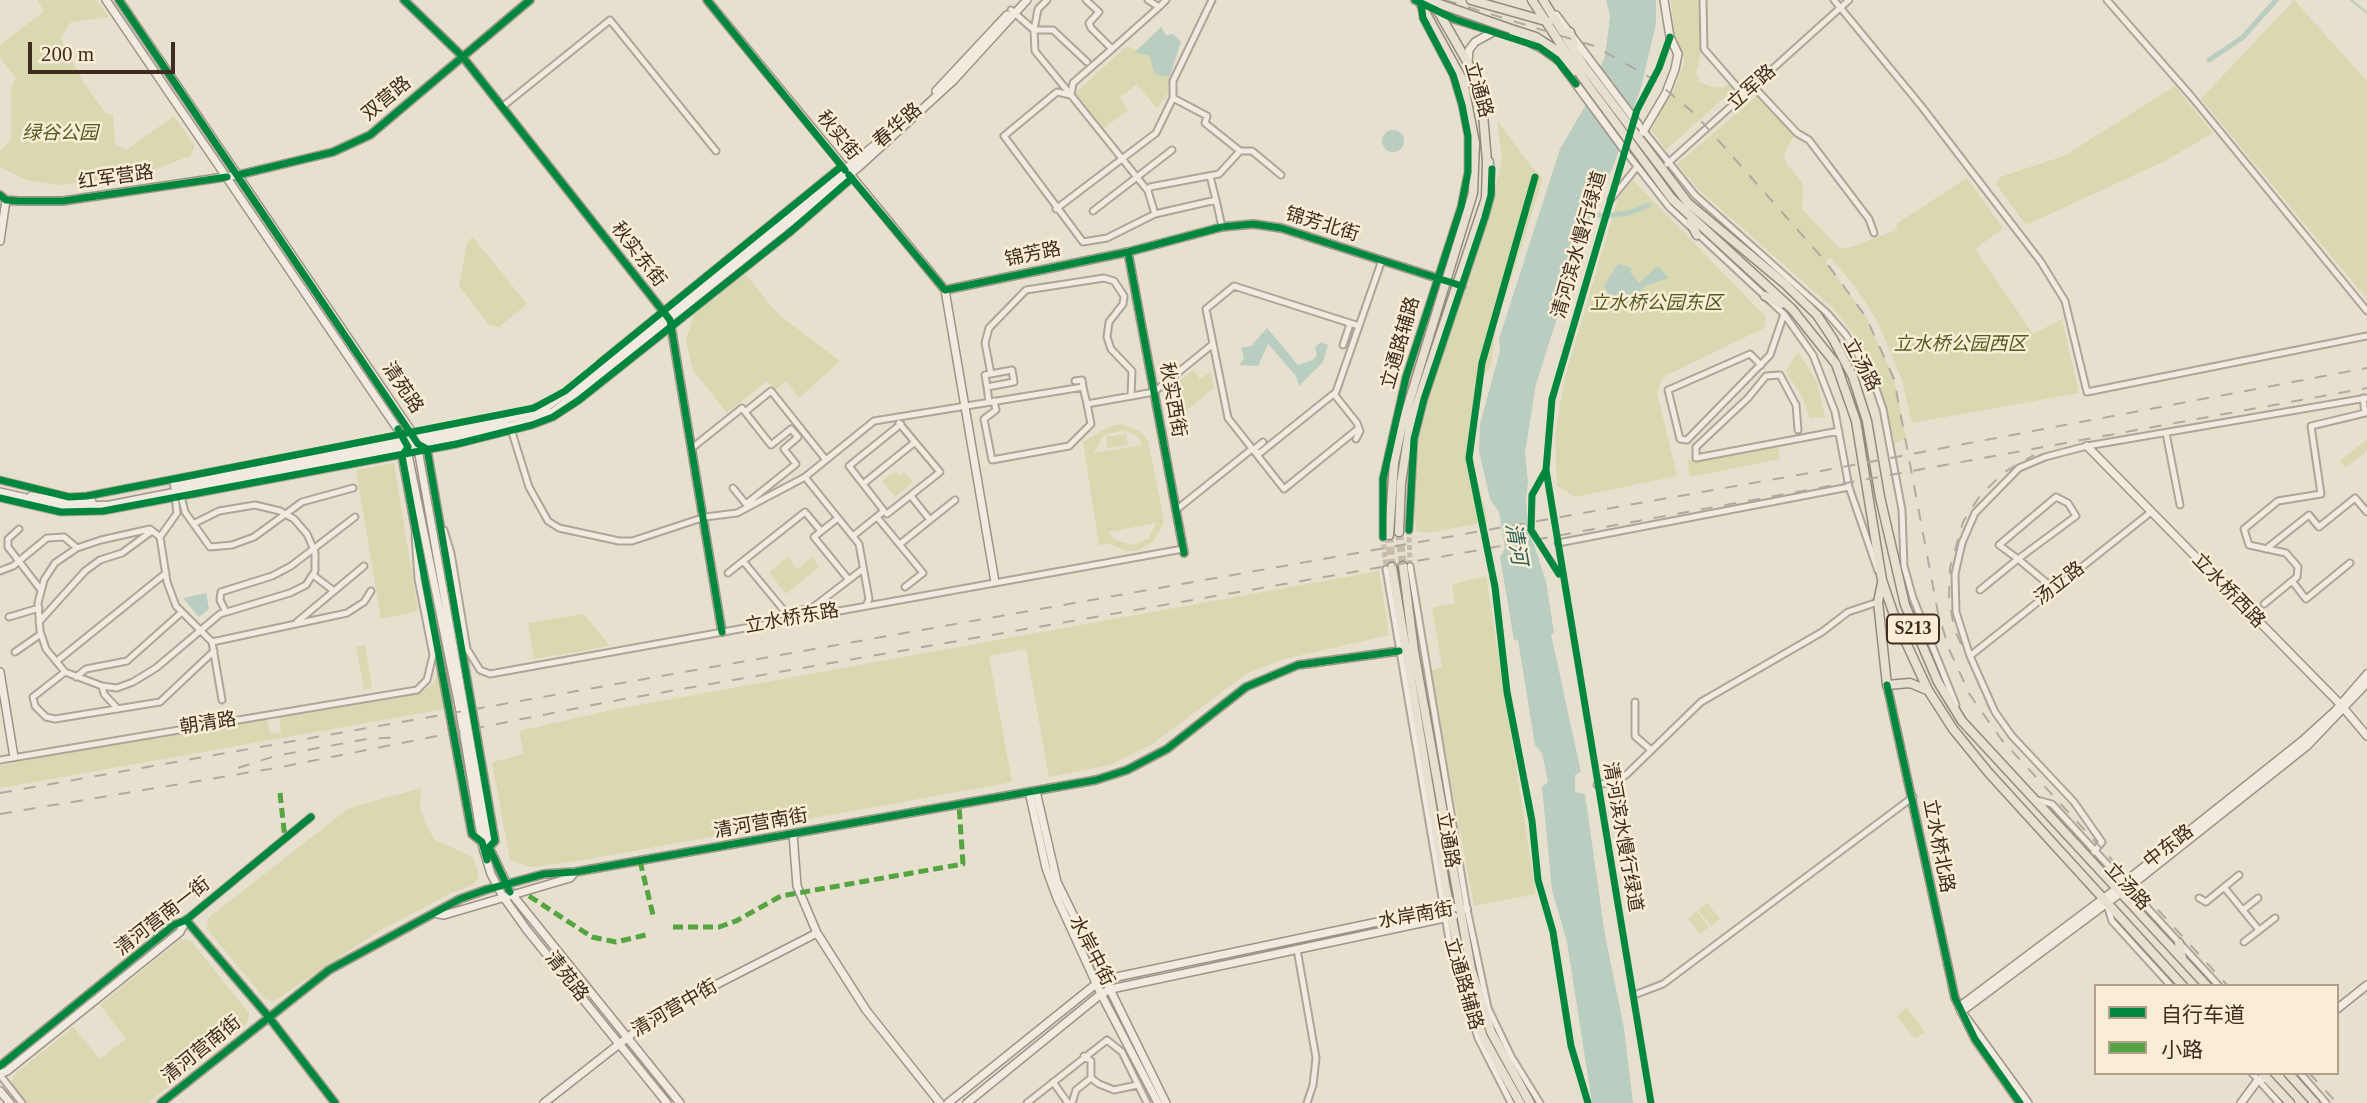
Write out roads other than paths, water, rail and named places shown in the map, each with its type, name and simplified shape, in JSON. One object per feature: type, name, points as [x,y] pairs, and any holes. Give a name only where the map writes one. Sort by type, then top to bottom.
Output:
[{"type":"main road","name":"立通路","points":[[1404,531],[1401,483],[1410,425],[1486,198],[1486,148],[1482,103],[1468,62],[1438,12],[1435,0]]},
{"type":"main road","points":[[1471,0],[1551,22]]},
{"type":"main road","points":[[1532,0],[1551,22],[1574,58]]},
{"type":"main road","name":"立通路","points":[[1386,536],[1397,449],[1440,279],[1473,193],[1475,143],[1463,81],[1422,1]]},
{"type":"main road","points":[[1422,1],[1511,29],[1545,42],[1574,58]]},
{"type":"main road","points":[[1545,2],[1551,22]]},
{"type":"main road","points":[[1570,32],[1579,80]]},
{"type":"main road","points":[[1546,51],[1579,80]]},
{"type":"main road","name":"立汤路","points":[[1574,58],[1584,66],[1694,209],[1817,315],[1846,362],[1867,421],[1880,498],[1905,605],[1938,682],[1962,721],[2031,798],[2122,888],[2205,984]]},
{"type":"main road","name":"立汤路","points":[[1579,80],[1629,142],[1661,169],[1685,213],[1788,312],[1836,364],[1849,395],[1882,580],[1896,621],[1928,691],[1976,758],[2181,984]]},
{"type":"main road","points":[[1462,205],[1473,193]]},
{"type":"main road","points":[[1685,213],[1697,235]]},
{"type":"main road","points":[[1718,228],[1733,230]]},
{"type":"main road","points":[[1796,286],[1817,315]]},
{"type":"main road","points":[[1765,296],[1788,312]]},
{"type":"main road","points":[[1394,429],[1397,449]]},
{"type":"main road","name":"立通路","points":[[1406,566],[1454,911],[1490,1032],[1530,1103]]},
{"type":"main road","name":"立通路","points":[[1389,568],[1432,810],[1473,1009],[1520,1103]]},
{"type":"main road","points":[[1882,580],[1878,602],[1887,685],[1910,683],[1928,691]]},
{"type":"main road","points":[[1432,755],[1443,772]]},
{"type":"main road","points":[[1428,822],[1432,810]]},
{"type":"main road","points":[[2179,943],[2182,958]]},
{"type":"main road","points":[[1489,1062],[1509,1085]]},
{"type":"main road","points":[[2290,1075],[2315,1103]]},
{"type":"main road","points":[[2259,1076],[2290,1103]]},
{"type":"street","name":"清苑路","points":[[106,0],[405,446],[418,495],[486,844],[498,886],[502,895],[617,1044],[667,1103]]},
{"type":"street","name":"清苑路","points":[[119,0],[419,443],[437,515],[495,841],[486,844]]},
{"type":"street","name":"秋实东街","points":[[404,0],[462,56],[667,319],[705,517],[722,632]]},
{"type":"street","name":"双营路","points":[[238,176],[333,152],[370,135],[530,0]]},
{"type":"street","name":"秋实街","points":[[707,0],[945,290],[995,582]]},
{"type":"street","name":"春华路","points":[[419,443],[511,429],[564,405],[945,89],[1021,0]]},
{"type":"street","name":"春华路","points":[[1013,12],[1027,0]]},
{"type":"street","points":[[1047,0],[1038,9],[1034,30],[1035,51],[1148,191],[1154,214]]},
{"type":"street","points":[[1086,0],[1099,12],[1089,23],[1091,28],[1112,49]]},
{"type":"street","points":[[1148,0],[1159,7]]},
{"type":"street","points":[[1071,95],[1073,83],[1166,0]]},
{"type":"street","points":[[1056,209],[1156,133],[1173,98],[1172,82],[1212,0]]},
{"type":"street","points":[[1643,132],[1666,93],[1678,54],[1670,37],[1664,0]]},
{"type":"street","points":[[1703,0],[1704,49],[1744,95]]},
{"type":"street","points":[[1834,0],[1842,6],[2041,262],[2065,301],[2087,392],[2367,336]]},
{"type":"street","name":"立军路","points":[[1661,169],[1849,0]]},
{"type":"street","points":[[2107,0],[2191,96],[2367,311]]},
{"type":"street","points":[[1422,1],[1438,12],[1546,51]]},
{"type":"street","name":"立通路辅路","points":[[1386,536],[1383,479],[1394,429],[1462,205],[1468,172],[1468,136],[1453,75],[1423,18],[1422,1]]},
{"type":"street","points":[[1545,2],[1591,58],[1637,124]]},
{"type":"street","points":[[1013,12],[1034,30],[1053,30],[1087,62],[1097,63]]},
{"type":"street","points":[[502,107],[610,20],[716,151]]},
{"type":"street","points":[[1468,62],[1469,50],[1475,42],[1495,31]]},
{"type":"street","points":[[1086,72],[1087,62]]},
{"type":"street","points":[[1579,80],[1626,152],[1668,207],[1765,296]]},
{"type":"street","points":[[1754,87],[1797,133],[1809,140],[1868,219],[1874,233]]},
{"type":"street","points":[[1071,95],[1057,92],[1004,136],[1056,202],[1056,209],[1083,242],[1107,238],[1154,214],[1216,200]]},
{"type":"street","points":[[1173,98],[1207,116],[1205,123],[1240,151],[1252,151],[1280,174]]},
{"type":"street","name":"立汤路","points":[[1637,124],[1661,169],[1695,195],[1846,335],[1873,380],[1882,409],[1902,510],[1904,566],[1937,663],[1962,721]]},
{"type":"street","points":[[1093,211],[1172,150]]},
{"type":"street","points":[[1148,191],[1150,187],[1225,171],[1240,151]]},
{"type":"street","points":[[1611,199],[1637,167]]},
{"type":"street","points":[[667,319],[789,233],[847,172]]},
{"type":"street","name":"红军营路","points":[[3,197],[63,201],[238,176]]},
{"type":"street","points":[[1210,176],[1222,228]]},
{"type":"street","points":[[0,240],[3,197]]},
{"type":"street","name":"锦芳北街","points":[[1128,252],[1222,228],[1253,224],[1281,228],[1459,285]]},
{"type":"street","name":"锦芳路","points":[[945,290],[1128,252]]},
{"type":"street","name":"秋实西街","points":[[1128,252],[1183,551]]},
{"type":"street","points":[[1176,510],[1334,394],[1382,260]]},
{"type":"street","points":[[990,374],[985,343],[989,328],[1026,290],[1104,278],[1114,281],[1124,296],[1123,304],[1109,322],[1107,337],[1111,349],[1132,370],[1131,396]]},
{"type":"street","points":[[1359,326],[1234,286],[1206,309],[1228,418],[1284,489],[1359,428]]},
{"type":"street","points":[[1761,365],[1750,354],[1668,390],[1680,439],[1687,440],[1761,365],[1770,355],[1788,312]]},
{"type":"street","name":"立汤路","points":[[1788,312],[1822,373],[1839,431],[1849,487],[1870,554],[1882,580]]},
{"type":"street","name":"春华路","points":[[419,443],[541,411],[564,398],[667,319]]},
{"type":"street","points":[[1343,345],[1350,324]]},
{"type":"street","points":[[1087,404],[1154,392],[1213,344]]},
{"type":"street","points":[[987,387],[1014,382],[1012,370],[985,375],[987,387],[996,410],[984,419],[992,460],[1069,446],[1091,424],[1082,380],[1075,381]]},
{"type":"street","points":[[1798,430],[1796,405],[1780,375],[1766,376],[1748,398],[1696,447],[1696,458],[1839,431]]},
{"type":"street","points":[[747,505],[805,477],[874,421],[966,407],[992,398],[1083,387]]},
{"type":"street","points":[[745,412],[771,391],[826,460]]},
{"type":"street","points":[[1334,394],[1359,428]]},
{"type":"street","points":[[2094,852],[2102,842],[2074,802],[1995,712],[1970,656],[1956,612],[1955,574],[1962,543],[1975,513],[2019,468],[2045,457],[2087,446],[2365,398],[2366,412],[2311,426],[2321,494],[2278,501],[2244,529],[2249,545],[2286,553],[2298,567],[2297,576],[2264,604]]},
{"type":"street","points":[[511,429],[528,487],[548,521],[559,528],[619,541],[632,541],[705,517],[737,513],[796,464],[784,449],[798,438],[791,429],[771,445],[742,408],[692,448]]},
{"type":"street","points":[[853,536],[911,496],[940,472],[895,418]]},
{"type":"street","points":[[886,513],[849,466],[901,424]]},
{"type":"street","points":[[1356,439],[1359,428]]},
{"type":"street","points":[[2166,433],[2180,505]]},
{"type":"street","points":[[863,484],[915,442]]},
{"type":"street","points":[[1255,451],[1263,442]]},
{"type":"street","name":"清苑路","points":[[419,443],[486,844],[511,893],[680,1103]]},
{"type":"street","points":[[0,498],[50,510],[77,513],[103,511],[176,490],[419,443]]},
{"type":"street","points":[[0,490],[65,508],[87,508],[419,443]]},
{"type":"street","name":"清苑路","points":[[405,446],[415,527],[472,834],[486,844]]},
{"type":"street","name":"立水桥西路","points":[[2087,446],[2343,707],[2367,736]]},
{"type":"street","points":[[1255,451],[1266,461]]},
{"type":"street","points":[[805,477],[859,544],[869,599],[866,606]]},
{"type":"street","points":[[0,480],[69,497],[176,490]]},
{"type":"street","points":[[1558,543],[1849,487]]},
{"type":"street","points":[[176,490],[189,516],[210,547],[232,545],[254,537],[302,502],[353,488]]},
{"type":"street","points":[[733,488],[747,505]]},
{"type":"street","points":[[160,537],[177,513],[176,490]]},
{"type":"street","points":[[415,527],[418,495]]},
{"type":"street","points":[[911,496],[930,520]]},
{"type":"street","points":[[1980,590],[2018,559],[2076,516],[2068,503],[2056,497],[1999,545],[2018,559],[2053,589]]},
{"type":"street","points":[[2266,549],[2309,515],[2319,527],[2355,498],[2367,512]]},
{"type":"street","points":[[900,544],[955,500]]},
{"type":"street","points":[[428,501],[437,515]]},
{"type":"street","points":[[195,523],[219,511],[255,505],[287,515],[307,534],[314,548],[315,571],[306,585],[290,593],[226,612],[202,631],[133,682],[117,688],[102,686],[65,673],[46,649],[39,622],[41,590],[55,563],[77,548],[150,529],[160,537],[166,573],[176,606],[202,631],[212,642],[222,700]]},
{"type":"street","points":[[728,573],[805,512],[821,531]]},
{"type":"street","name":"汤立路","points":[[1970,656],[2151,512]]},
{"type":"street","name":"立水桥东路","points":[[437,515],[451,553],[467,649],[480,670],[490,674],[995,582],[1183,551]]},
{"type":"street","points":[[173,520],[189,516]]},
{"type":"street","points":[[226,612],[220,600],[221,592],[272,576],[355,517]]},
{"type":"street","points":[[838,518],[814,537],[849,580]]},
{"type":"street","points":[[879,518],[923,573],[905,587]]},
{"type":"street","name":"朝清路","points":[[0,760],[417,690],[427,680],[433,655],[414,551],[415,527]]},
{"type":"street","points":[[19,529],[8,540],[8,547],[41,590]]},
{"type":"street","points":[[39,622],[85,571],[100,561],[122,553],[152,531]]},
{"type":"street","points":[[0,571],[19,561],[47,538],[64,537],[77,548]]},
{"type":"street","points":[[743,561],[786,613],[812,608],[863,569]]},
{"type":"street","points":[[2292,581],[2306,599],[2350,563]]},
{"type":"street","points":[[295,624],[364,566]]},
{"type":"street","name":"立通路辅路","points":[[1406,566],[1443,772],[1464,1002],[1489,1062],[1511,1103]]},
{"type":"street","name":"立通路辅路","points":[[1389,568],[1399,651],[1428,822],[1454,911],[1488,1008],[1511,1056],[1540,1103]]},
{"type":"street","points":[[57,662],[166,573]]},
{"type":"street","points":[[313,575],[334,591]]},
{"type":"street","points":[[212,642],[347,613],[364,602],[371,591]]},
{"type":"street","points":[[1597,785],[1619,780],[1702,702],[1822,632],[1848,612],[1878,602]]},
{"type":"street","points":[[9,617],[38,608]]},
{"type":"street","points":[[76,677],[86,669],[127,661],[182,612]]},
{"type":"street","points":[[15,652],[41,634]]},
{"type":"street","points":[[65,673],[33,697],[34,706],[46,717],[55,719],[160,702],[214,651]]},
{"type":"street","name":"清河营南街","points":[[161,1103],[329,970],[438,914],[460,899],[544,874],[575,872],[1096,780],[1167,749],[1246,687],[1298,665],[1399,651]]},
{"type":"street","points":[[0,672],[14,757]]},
{"type":"street","name":"中东路","points":[[2343,707],[2367,674]]},
{"type":"street","name":"中东路","points":[[1960,1009],[2122,888],[2343,707],[2367,683]]},
{"type":"street","name":"立水桥北路","points":[[1887,685],[1913,797],[1944,954],[1960,1009],[1975,1039],[2020,1103]]},
{"type":"street","points":[[102,686],[118,709]]},
{"type":"street","points":[[1635,702],[1635,736],[1651,750]]},
{"type":"street","name":"水岸中街","points":[[1033,792],[1057,882],[1166,1103]]},
{"type":"street","name":"水岸中街","points":[[1033,792],[1052,884],[1096,984],[1157,1103]]},
{"type":"street","points":[[1634,995],[1662,984],[1913,797]]},
{"type":"street","name":"立汤路","points":[[2031,798],[2052,804],[2122,888],[2217,984]]},
{"type":"street","name":"清河营南一街","points":[[0,1066],[174,925],[186,920],[311,817]]},
{"type":"street","points":[[793,834],[797,886],[817,933],[866,1010],[940,1103]]},
{"type":"street","name":"清河营南街","points":[[438,914],[444,915],[502,895],[570,878],[575,872]]},
{"type":"street","points":[[2199,898],[2206,902],[2239,875]]},
{"type":"street","points":[[2224,887],[2259,930]]},
{"type":"street","points":[[2243,910],[2258,898]]},
{"type":"street","name":"立汤路","points":[[2104,900],[2112,921],[2169,984]]},
{"type":"street","name":"水岸南街","points":[[967,1103],[1101,994],[1111,989],[1297,949],[1454,911]]},
{"type":"street","name":"水岸南街","points":[[948,1103],[1096,984],[1107,979],[1454,911]]},
{"type":"street","points":[[2244,942],[2275,918]]},
{"type":"street","points":[[186,920],[268,1016],[335,1103]]},
{"type":"street","name":"清河营南一街","points":[[0,1074],[180,932],[186,920]]},
{"type":"street","name":"清河营中街","points":[[544,1103],[655,1016],[817,933]]},
{"type":"street","points":[[1297,949],[1315,1058],[1314,1085],[1307,1103]]},
{"type":"street","points":[[2339,1007],[2367,985]]},
{"type":"street","name":"立水桥北路","points":[[1960,1009],[1972,1021],[2028,1103]]},
{"type":"street","points":[[1027,1103],[1099,1043],[1107,1040],[1122,1052],[1147,1103]]},
{"type":"street","points":[[1084,1056],[1091,1061],[1091,1078]]},
{"type":"street","points":[[0,1074],[22,1103]]},
{"type":"street","points":[[2302,1075],[2326,1103]]},
{"type":"street","points":[[2239,1103],[2259,1076],[2279,1103]]},
{"type":"street","points":[[1091,1078],[1114,1090],[1137,1085]]},
{"type":"street","points":[[1054,1082],[1070,1103],[1076,1090],[1091,1078]]},
{"type":"street","points":[[0,1091],[10,1103]]},
{"type":"water","name":"清河","points":[[1606,0],[1656,0],[1656,24],[1641,87],[1613,167],[1596,202],[1578,252],[1536,384],[1525,453],[1528,482],[1526,499],[1528,527],[1546,581],[1554,633],[1551,634],[1581,772],[1575,775],[1575,792],[1585,794],[1605,935],[1624,1028],[1633,1103],[1592,1103],[1567,942],[1552,890],[1542,787],[1548,782],[1542,753],[1535,745],[1518,640],[1514,640],[1500,557],[1505,548],[1499,512],[1490,499],[1479,451],[1480,424],[1500,351],[1499,339],[1560,149],[1584,108],[1605,56],[1610,16]]},
{"type":"water","points":[[1161,27],[1166,35],[1173,34],[1181,42],[1170,76],[1164,77],[1154,73],[1150,56],[1135,52]]},
{"type":"water","points":[[1393,130],[1401,133],[1404,141],[1401,149],[1393,152],[1385,149],[1382,141],[1385,133]]},
{"type":"water","points":[[1618,264],[1632,268],[1630,272],[1639,283],[1658,266],[1669,278],[1645,286],[1638,295],[1636,308],[1610,298],[1604,285]]},
{"type":"water","points":[[1267,328],[1298,365],[1313,360],[1317,355],[1315,347],[1321,342],[1328,345],[1323,362],[1299,386],[1296,376],[1268,344],[1258,366],[1239,365],[1244,358],[1241,348],[1251,346]]},
{"type":"water","points":[[206,593],[209,609],[199,617],[183,598]]},
{"type":"waterway","points":[[2209,60],[2242,38],[2276,0]]},
{"type":"waterway","points":[[2351,0],[2367,13]]},
{"type":"waterway","points":[[1585,213],[1605,216],[1629,213],[1649,205]]},
{"type":"tunnel","points":[[1409,530],[1410,566]]},
{"type":"tunnel","points":[[1399,532],[1403,566]]},
{"type":"tunnel","points":[[1389,535],[1392,567]]},
{"type":"tunnel","points":[[1383,537],[1386,569]]},
{"type":"railway","points":[[1445,0],[1594,46],[1653,79],[1695,114],[1826,262],[1866,317],[1894,379],[1938,613],[1949,649],[1970,695],[2001,739],[2226,984]]},
{"type":"railway","points":[[0,793],[1832,469],[2367,368]]},
{"type":"railway","points":[[0,814],[276,768],[613,701],[1468,552],[2367,388]]},
{"type":"railway","points":[[1990,710],[1954,628],[1949,598],[1950,568],[1963,522],[1979,497],[2003,473],[2034,455]]},
{"type":"railway","points":[[238,768],[275,756],[367,739],[402,737]]},
{"type":"railway","points":[[2311,1075],[2337,1103]]},
{"type":"park label","name":"绿谷公园","points":[[60,134]]},
{"type":"park label","name":"立水桥公园东区","points":[[1656,304]]},
{"type":"park label","name":"立水桥公园西区","points":[[1960,345]]}]
